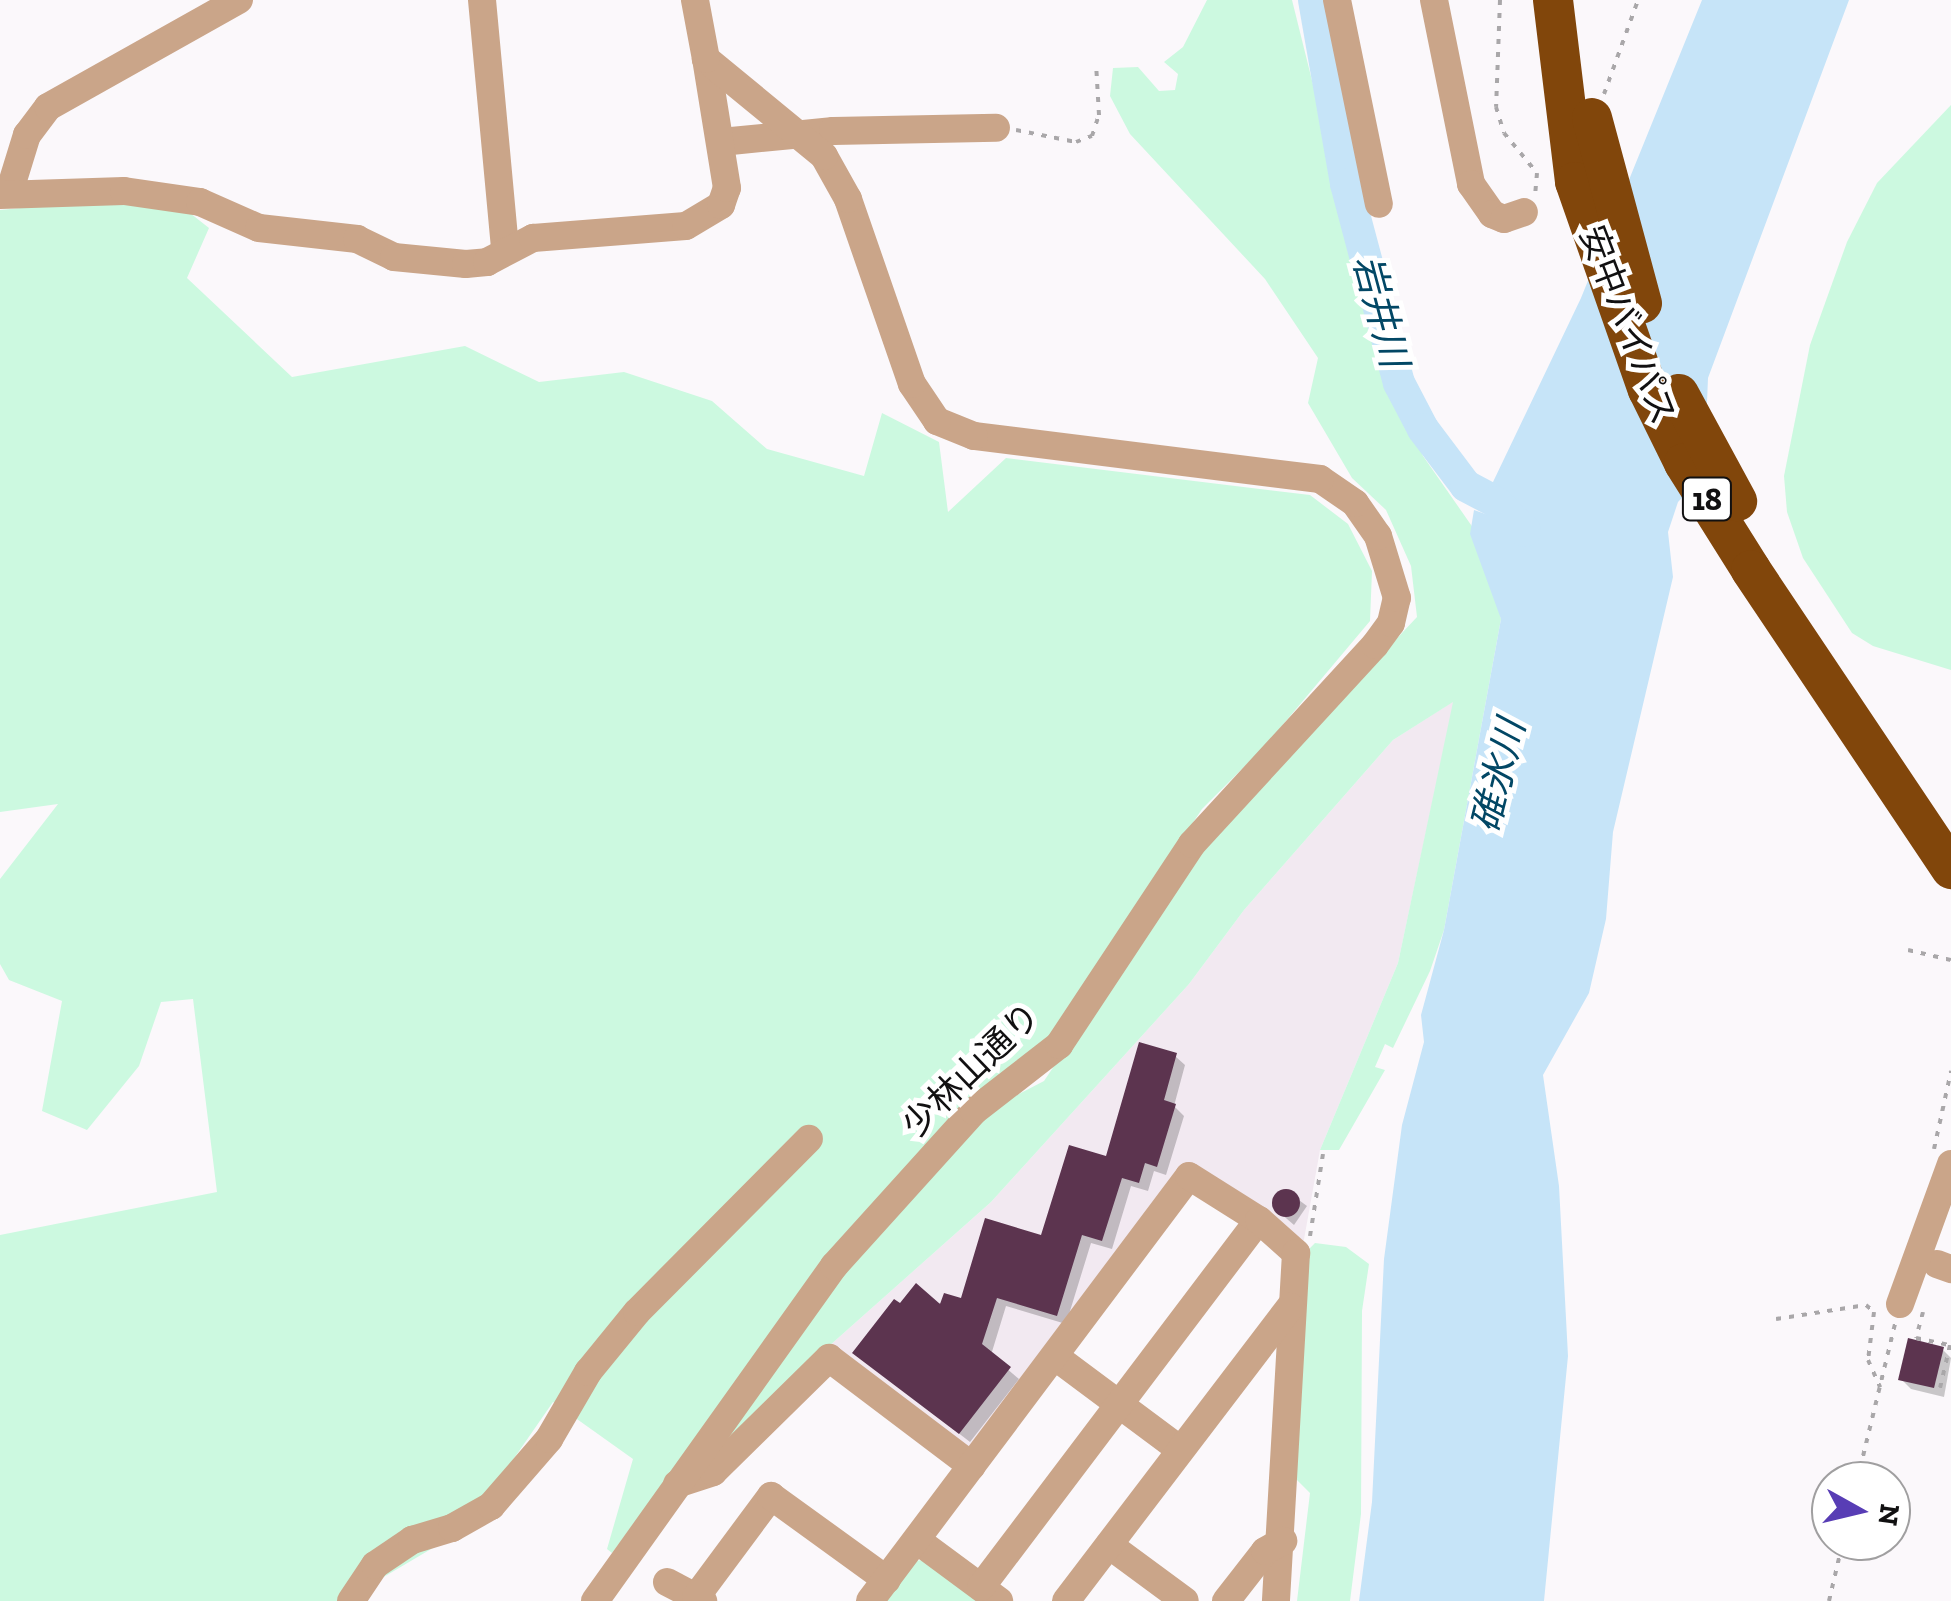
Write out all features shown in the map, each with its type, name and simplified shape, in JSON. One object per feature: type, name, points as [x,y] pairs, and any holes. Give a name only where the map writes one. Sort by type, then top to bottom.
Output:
[{"type":"highway","name":"安中バイパス","points":[[1554,0],[1559,84],[1595,253],[1684,463],[1951,869]]},
{"type":"highway","name":"安中バイパス","points":[[1579,19],[1597,152],[1618,230],[1675,386],[1768,559],[1951,819]]},
{"type":"street","points":[[239,0],[48,107],[27,135],[4,194],[124,191],[200,202],[259,228],[357,238],[394,258],[466,264],[487,262],[505,248],[534,238],[686,226],[724,198],[728,174],[695,0]]},
{"type":"street","points":[[482,0],[505,248]]},
{"type":"street","points":[[1337,0],[1379,204]]},
{"type":"street","points":[[1434,0],[1471,184],[1492,214],[1504,218],[1524,212]]},
{"type":"street","points":[[706,59],[796,135]]},
{"type":"street","points":[[720,142],[796,135],[996,128]]},
{"type":"street","name":"少林山通り","points":[[595,1601],[834,1266],[974,1110],[1060,1044],[1192,844],[1375,644],[1392,623],[1396,598],[1378,536],[1355,503],[1320,479],[974,436],[937,421],[912,384],[848,199],[824,156],[796,135]]},
{"type":"street","points":[[351,1601],[375,1565],[412,1540],[452,1528],[492,1506],[549,1439],[588,1372],[637,1312],[808,1139]]},
{"type":"street","points":[[1912,1306],[1951,1164]]},
{"type":"street","points":[[666,1582],[699,1599],[771,1496],[879,1591],[1057,1358],[1189,1176],[1259,1220],[1296,1252],[1290,1307],[1283,1541],[1276,1601]]},
{"type":"street","points":[[918,1542],[990,1594],[1117,1404],[1259,1220]]},
{"type":"street","points":[[1066,1601],[1290,1307]]},
{"type":"street","points":[[677,1484],[713,1472],[829,1358],[972,1466]]},
{"type":"street","points":[[1057,1358],[1179,1449]]},
{"type":"street","points":[[1226,1601],[1265,1551],[1283,1541]]},
{"type":"street","points":[[1109,1546],[1185,1601]]},
{"type":"path","points":[[1500,0],[1496,108],[1504,133],[1528,157],[1539,185],[1524,212]]},
{"type":"path","points":[[996,128],[1076,142],[1092,136],[1099,114],[1096,63]]},
{"type":"path","points":[[1908,950],[1951,960]]},
{"type":"path","points":[[1296,1252],[1308,1247],[1324,1154]]},
{"type":"path","points":[[1776,1319],[1866,1305],[1874,1312],[1868,1360],[1880,1387]]},
{"type":"path","points":[[1863,1461],[1880,1387],[1912,1306]]},
{"type":"path","points":[[1912,1306],[1916,1338],[1950,1345],[1940,1388]]},
{"type":"path","points":[[1828,1601],[1838,1561]]},
{"type":"shaded area","points":[[1454,701],[1398,963],[1320,1150],[1303,1245],[1181,1165],[967,1454],[828,1347],[991,1202],[1189,984],[1244,910],[1393,740]]},
{"type":"green space","points":[[1207,0],[1292,0],[1383,366],[1423,456],[1485,545],[1501,619],[1444,930],[1430,971],[1393,1048],[1385,1044],[1375,1067],[1385,1070],[1339,1150],[1320,1150],[1398,963],[1453,702],[1393,740],[1244,910],[1189,984],[991,1202],[828,1347],[719,1458],[706,1458],[833,1281],[992,1108],[1044,1081],[1201,847],[1417,617],[1411,566],[1386,510],[1352,478],[1308,403],[1318,358],[1265,279],[1130,134],[1110,96],[1113,68],[1138,67],[1159,91],[1175,90],[1178,74],[1164,62],[1183,47]]},
{"type":"green space","points":[[1951,105],[1951,670],[1873,646],[1852,633],[1803,558],[1787,512],[1784,476],[1810,345],[1847,242],[1877,183]]},
{"type":"green space","points":[[121,198],[176,202],[209,228],[187,278],[292,377],[465,346],[539,382],[624,372],[712,401],[767,449],[864,476],[882,413],[939,442],[948,512],[1006,458],[1310,495],[1348,524],[1372,571],[1370,621],[1265,746],[1202,809],[1052,1035],[830,1257],[612,1553],[607,1549],[633,1459],[553,1402],[465,1529],[343,1601],[0,1601],[0,1235],[217,1192],[193,999],[161,1002],[139,1066],[87,1130],[42,1111],[62,1001],[9,980],[0,964],[0,879],[58,804],[0,812],[0,210]]},
{"type":"green space","points":[[1315,1243],[1346,1247],[1369,1264],[1362,1311],[1361,1514],[1350,1601],[1297,1601],[1310,1493],[1297,1480],[1295,1349],[1301,1257]]},
{"type":"green space","points":[[923,1560],[978,1601],[882,1601],[914,1561]]},
{"type":"water","name":"碓氷川","points":[[1702,0],[1849,0],[1708,378],[1704,475],[1678,502],[1668,532],[1673,577],[1613,832],[1606,919],[1589,993],[1543,1075],[1559,1186],[1568,1356],[1544,1601],[1359,1601],[1372,1502],[1384,1259],[1402,1125],[1424,1042],[1421,1015],[1444,930],[1501,619],[1470,534],[1474,510],[1494,517],[1493,482],[1581,298]]},
{"type":"building","points":[[1139,1042],[1177,1053],[1164,1100],[1176,1104],[1157,1167],[1145,1163],[1139,1183],[1122,1178],[1102,1241],[1082,1235],[1057,1316],[997,1298],[982,1344],[1011,1367],[959,1434],[852,1353],[894,1299],[900,1303],[916,1283],[940,1304],[944,1293],[961,1298],[985,1218],[1041,1235],[1069,1145],[1106,1156]]},
{"type":"building","points":[[1286,1189],[1296,1193],[1300,1203],[1296,1213],[1286,1217],[1276,1213],[1272,1203],[1276,1193]]},
{"type":"building","points":[[1908,1338],[1944,1347],[1934,1388],[1898,1380]]},
{"type":"waterway","name":"岩井川","points":[[1314,0],[1346,184],[1399,383],[1423,429],[1466,486],[1496,502],[1525,531]]}]
